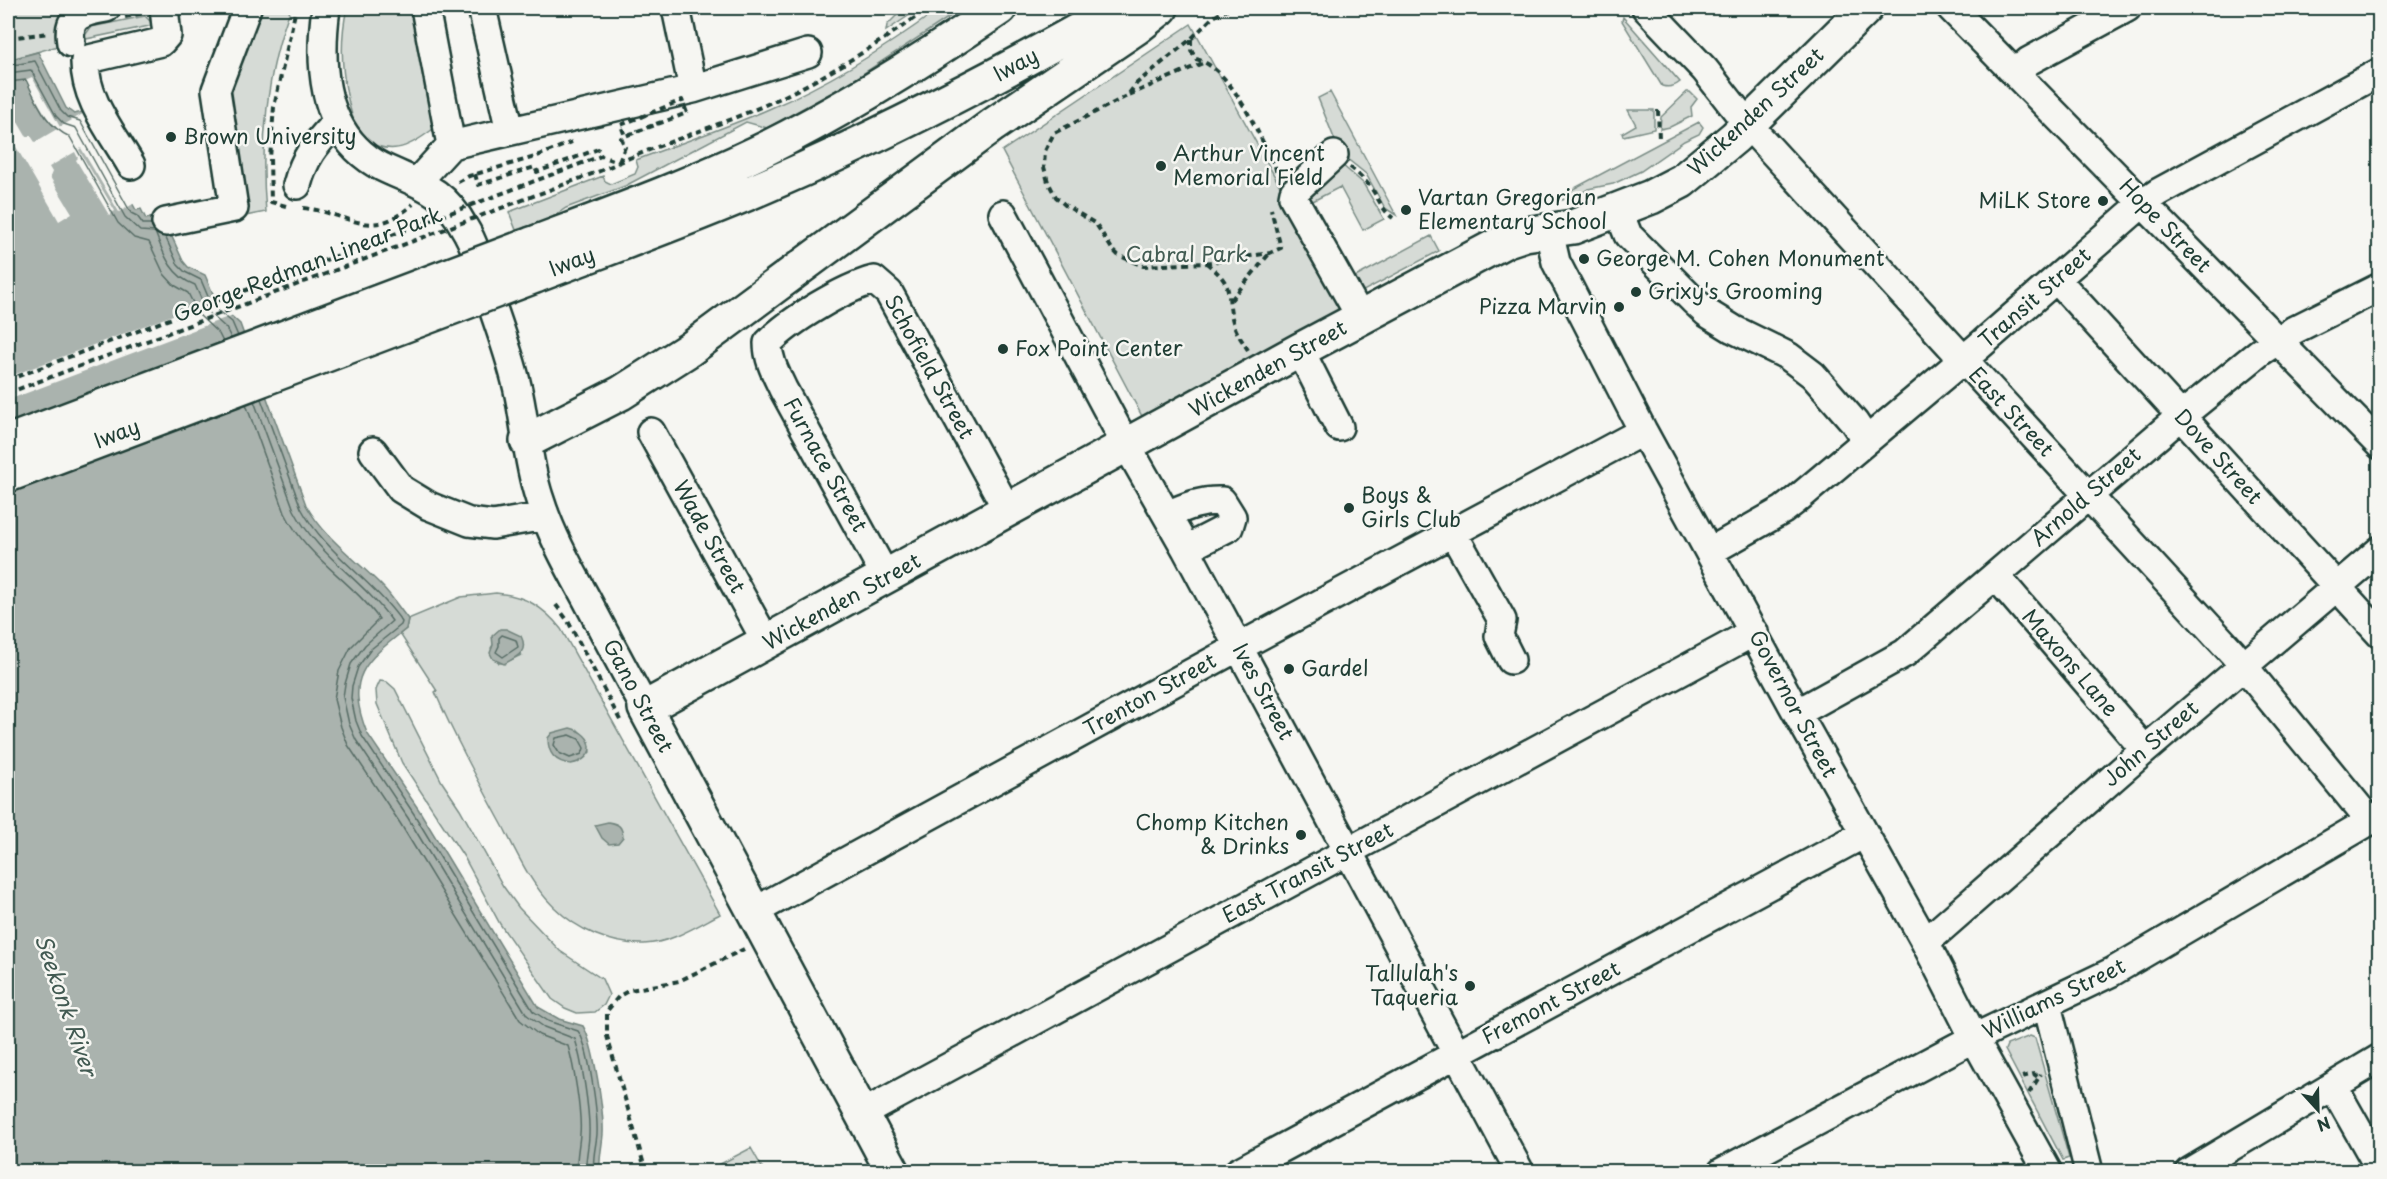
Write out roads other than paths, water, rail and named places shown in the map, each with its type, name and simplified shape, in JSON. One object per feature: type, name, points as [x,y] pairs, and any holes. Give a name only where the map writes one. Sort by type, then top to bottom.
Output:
[{"type":"main road","name":"Iway","points":[[8,476],[530,261],[691,182],[782,141],[900,74],[1000,8]]},
{"type":"main road","name":"Iway","points":[[8,442],[530,261],[745,195],[843,152],[960,94],[1118,8]]},
{"type":"main road","points":[[526,441],[621,393],[690,349],[993,125],[1137,27],[1161,8]]},
{"type":"main road","name":"Wickenden Street","points":[[645,708],[1300,350],[1508,240],[1525,234],[1573,227],[1618,210],[1682,181],[1748,125],[1866,8]]},
{"type":"main road","name":"Gano Street","points":[[645,708],[893,1172]]},
{"type":"street","points":[[65,37],[76,17],[86,12],[106,8]]},
{"type":"street","points":[[131,165],[90,94],[86,80],[85,60],[161,42],[167,34],[164,8]]},
{"type":"street","points":[[166,222],[234,208],[216,90],[248,8]]},
{"type":"street","points":[[326,8],[323,40],[324,74],[326,93],[336,122],[354,146],[373,161],[433,192],[451,145],[425,8]]},
{"type":"street","points":[[482,8],[510,131]]},
{"type":"street","points":[[676,8],[693,89]]},
{"type":"street","name":"East Street","points":[[1646,8],[1705,70],[1748,125],[2243,665],[2375,818]]},
{"type":"street","name":"Hope Street","points":[[1952,8],[2379,445]]},
{"type":"street","points":[[2016,72],[2029,61],[2127,8]]},
{"type":"street","points":[[451,145],[693,89],[808,53]]},
{"type":"street","name":"Transit Street","points":[[1709,552],[1783,510],[1963,360],[2143,203],[2159,192],[2379,72]]},
{"type":"street","points":[[297,185],[305,159],[336,122]]},
{"type":"street","points":[[1334,155],[1294,192],[1293,197],[1361,318]]},
{"type":"street","name":"Gano Street","points":[[433,192],[461,222],[475,250],[513,374],[538,495],[545,516],[566,562],[645,708]]},
{"type":"street","points":[[1618,210],[1628,234],[1693,300],[1724,323],[1750,339],[1788,356],[1814,375],[1854,422],[1866,440]]},
{"type":"street","name":"Ives Street","points":[[1003,214],[1127,446],[1186,549],[1520,1172]]},
{"type":"street","name":"Governor Street","points":[[1549,231],[1556,262],[1643,431],[1923,938],[1974,1038],[2048,1172]]},
{"type":"street","name":"Schofield Street","points":[[768,351],[768,343],[778,333],[843,292],[874,280],[882,285],[890,293],[1008,511]]},
{"type":"street","name":"Dove Street","points":[[2056,280],[2379,634]]},
{"type":"street","name":"Arnold Street","points":[[1797,713],[1893,661],[1996,576],[2181,416],[2277,340],[2379,287]]},
{"type":"street","points":[[1300,350],[1339,427]]},
{"type":"street","name":"Furnace Street","points":[[768,351],[783,389],[886,577]]},
{"type":"street","name":"Trenton Street","points":[[754,911],[1643,431]]},
{"type":"street","name":"Wade Street","points":[[651,432],[767,643]]},
{"type":"street","points":[[373,451],[402,489],[429,506],[469,522],[493,525],[545,516]]},
{"type":"street","points":[[1167,515],[1189,505],[1210,501],[1222,501],[1228,508],[1232,517],[1229,526],[1186,549]]},
{"type":"street","points":[[1453,532],[1502,620],[1499,636],[1511,660]]},
{"type":"street","name":"John Street","points":[[1923,938],[1935,934],[2243,665],[2379,550]]},
{"type":"street","name":"Maxons Lane","points":[[1996,576],[2145,750]]},
{"type":"street","name":"East Transit Street","points":[[862,1114],[1754,632]]},
{"type":"street","name":"Williams Street","points":[[1722,1172],[1974,1038],[2112,972],[2375,818]]},
{"type":"street","name":"Fremont Street","points":[[1238,1172],[1864,834]]},
{"type":"street","points":[[2047,1005],[2089,1172]]},
{"type":"street","points":[[2189,1172],[2379,1058]]},
{"type":"street","points":[[2333,1086],[2379,1169]]},
{"type":"water","name":"Seekonk River","points":[[38,52],[66,108],[74,114],[82,112],[136,210],[141,209],[146,219],[162,215],[183,261],[188,267],[205,275],[217,303],[240,324],[306,505],[322,528],[386,590],[408,619],[406,629],[379,651],[362,672],[358,698],[367,733],[419,810],[538,1007],[559,1019],[583,1026],[591,1047],[602,1110],[600,1171],[8,1172],[8,60]]},
{"type":"water","points":[[500,629],[506,629],[521,636],[524,646],[520,653],[504,664],[493,659],[490,653],[493,645],[492,636]]},
{"type":"water","points":[[570,728],[584,735],[590,746],[586,757],[571,764],[557,759],[551,753],[548,738],[552,733]]},
{"type":"water","points":[[608,822],[617,825],[622,830],[623,837],[618,843],[609,844],[602,838],[595,825]]},
{"type":"place","name":"Brown University","points":[[171,137]]},
{"type":"place","name":"Arthur Vincent Memorial Field","points":[[1161,166]]},
{"type":"place","name":"MiLK Store","points":[[2103,201]]},
{"type":"place","name":"Vartan Gregorian Elementary School","points":[[1406,210]]},
{"type":"place","name":"George M. Cohen Monument","points":[[1584,259]]},
{"type":"place","name":"Grixy's Grooming","points":[[1636,292]]},
{"type":"place","name":"Pizza Marvin","points":[[1619,307]]},
{"type":"place","name":"Fox Point Center","points":[[1003,349]]},
{"type":"place","name":"Boys & Girls Club","points":[[1349,508]]},
{"type":"place","name":"Gardel","points":[[1289,669]]},
{"type":"place","name":"Chomp Kitchen & Drinks","points":[[1301,835]]},
{"type":"place","name":"Tallulah's Taqueria","points":[[1470,986]]},
{"type":"park label","name":"Cabral Park","points":[[1187,255]]}]
